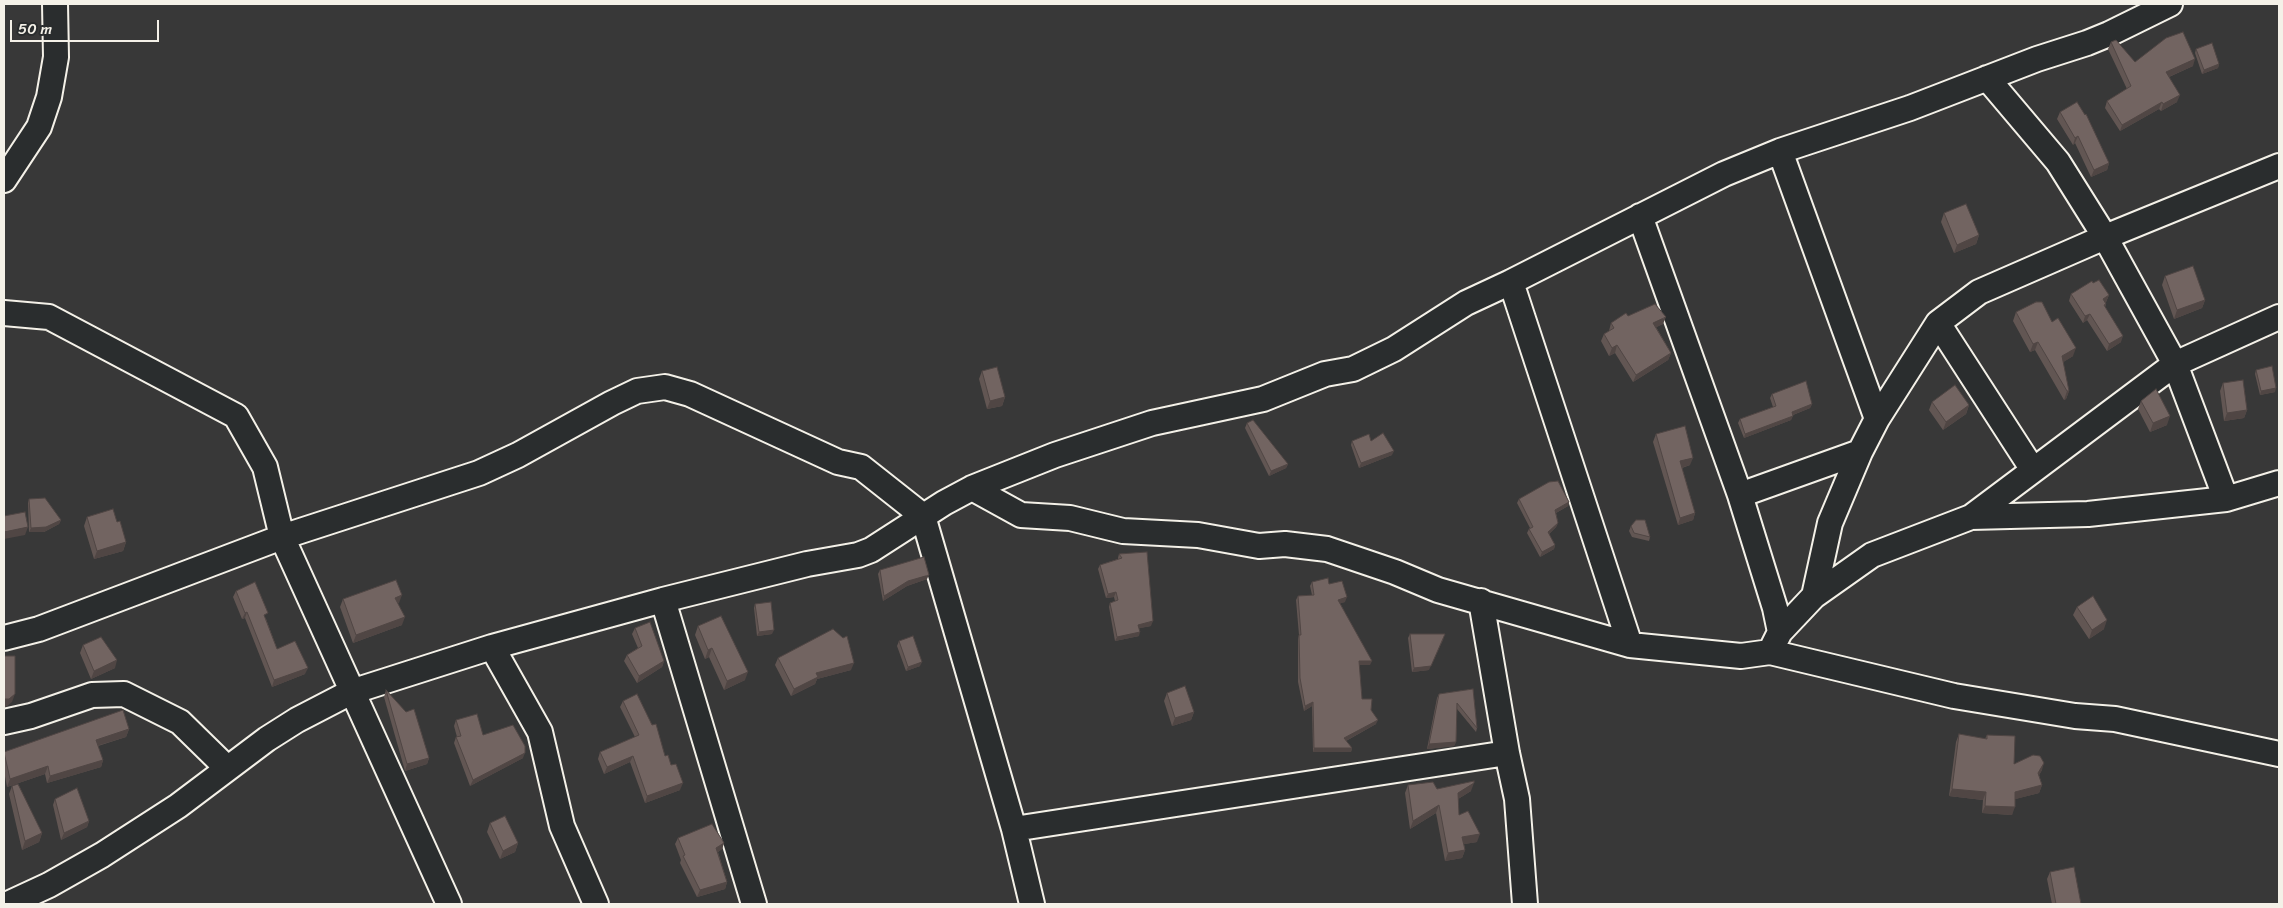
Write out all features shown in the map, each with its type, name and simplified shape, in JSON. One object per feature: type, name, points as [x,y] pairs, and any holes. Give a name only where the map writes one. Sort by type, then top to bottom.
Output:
[{"type":"street","points":[[4,180],[39,127],[49,97],[56,57],[55,4]]},
{"type":"street","points":[[8,904],[50,885],[110,850],[178,806],[227,768],[298,720],[351,692],[492,648],[663,600],[806,564],[858,555],[972,488],[1003,474],[1110,435],[1152,423],[1263,398],[1325,374],[1353,368],[1394,349],[1466,303],[1724,174],[1780,151],[1910,108],[1986,78],[2109,34],[2170,4]]},
{"type":"street","points":[[1986,78],[2058,162],[2105,237],[2175,364],[2226,499]]},
{"type":"street","points":[[1780,151],[1877,419]]},
{"type":"street","points":[[1814,596],[1830,523],[1860,452],[1877,419],[1938,323],[1979,292],[2105,237],[2279,166]]},
{"type":"street","points":[[1640,216],[1740,495],[1775,608],[1775,642]]},
{"type":"street","points":[[1511,282],[1630,644]]},
{"type":"street","points":[[4,313],[49,317],[236,416],[265,467],[282,537],[449,904]]},
{"type":"street","points":[[972,488],[1021,515],[1070,518],[1123,531],[1198,535],[1259,546],[1285,544],[1327,548],[1395,572],[1438,590],[1630,644],[1741,656],[1775,642],[1814,596],[1872,556],[1971,517],[2175,364],[2279,317]]},
{"type":"street","points":[[1938,323],[2033,470]]},
{"type":"street","points":[[4,638],[39,629],[282,537],[479,473],[518,455],[637,391],[665,387],[690,394],[838,462],[861,467],[923,516],[1014,829],[1032,904]]},
{"type":"street","points":[[1740,495],[1860,452]]},
{"type":"street","points":[[1971,517],[2088,514],[2226,499],[2279,483]]},
{"type":"street","points":[[663,600],[754,904]]},
{"type":"street","points":[[1481,601],[1507,753],[1517,799],[1525,904]]},
{"type":"street","points":[[1775,642],[1954,696],[2075,716],[2115,719],[2279,754]]},
{"type":"street","points":[[492,648],[540,732],[562,826],[596,904]]},
{"type":"street","points":[[4,722],[30,716],[92,695],[124,694],[180,722],[227,768]]},
{"type":"street","points":[[1014,829],[1507,753]]},
{"type":"building","points":[[2183,32],[2195,59],[2166,72],[2180,95],[2163,104],[2162,102],[2122,125],[2107,101],[2131,86],[2111,42],[2116,40],[2135,62],[2166,38]]},
{"type":"building","points":[[2212,43],[2219,64],[2204,70],[2196,49]]},
{"type":"building","points":[[2077,102],[2086,114],[2109,163],[2094,170],[2078,136],[2075,138],[2060,112]]},
{"type":"building","points":[[1966,204],[1979,235],[1957,245],[1944,213]]},
{"type":"building","points":[[2193,266],[2205,300],[2177,310],[2165,276]]},
{"type":"building","points":[[2099,280],[2109,295],[2103,299],[2106,304],[2104,305],[2123,336],[2109,344],[2090,314],[2085,316],[2071,294],[2092,281],[2093,283]]},
{"type":"building","points":[[2036,302],[2042,302],[2052,322],[2058,318],[2076,348],[2062,356],[2069,391],[2067,391],[2038,342],[2033,344],[2016,312]]},
{"type":"building","points":[[1655,304],[1666,317],[1653,323],[1671,353],[1636,375],[1617,345],[1612,348],[1604,334],[1614,328],[1611,323],[1626,313],[1628,316]]},
{"type":"building","points":[[2272,366],[2276,388],[2261,391],[2256,370]]},
{"type":"building","points":[[997,367],[1005,397],[990,401],[982,371]]},
{"type":"building","points":[[2243,380],[2247,410],[2227,413],[2223,383]]},
{"type":"building","points":[[1806,381],[1812,404],[1792,412],[1793,416],[1745,434],[1740,419],[1776,406],[1772,394]]},
{"type":"building","points":[[1955,385],[1969,405],[1946,422],[1932,402]]},
{"type":"building","points":[[2156,389],[2170,416],[2153,423],[2141,401]]},
{"type":"building","points":[[1253,420],[1288,464],[1271,471],[1247,423]]},
{"type":"building","points":[[1685,426],[1693,458],[1680,461],[1695,513],[1680,518],[1656,434]]},
{"type":"building","points":[[1383,433],[1394,451],[1361,463],[1352,441],[1369,434],[1371,441]]},
{"type":"building","points":[[1558,481],[1569,502],[1555,510],[1558,523],[1548,532],[1555,545],[1542,552],[1529,529],[1533,527],[1519,499],[1549,482]]},
{"type":"building","points":[[45,498],[61,520],[46,527],[31,528],[29,499]]},
{"type":"building","points":[[113,509],[117,522],[120,521],[126,542],[97,551],[87,517]]},
{"type":"building","points":[[25,512],[28,527],[4,532],[4,516]]},
{"type":"building","points":[[1636,520],[1645,520],[1650,537],[1634,533],[1631,526]]},
{"type":"building","points":[[1147,552],[1153,621],[1138,625],[1140,632],[1117,637],[1110,603],[1118,600],[1116,592],[1108,594],[1100,565],[1122,558],[1119,554]]},
{"type":"building","points":[[924,557],[929,575],[908,581],[884,596],[880,570]]},
{"type":"building","points":[[1328,578],[1329,584],[1342,581],[1347,597],[1338,600],[1372,661],[1359,661],[1362,699],[1372,699],[1371,710],[1378,720],[1344,738],[1352,748],[1314,748],[1313,702],[1305,706],[1300,678],[1299,635],[1301,635],[1298,596],[1314,595],[1312,582]]},
{"type":"building","points":[[396,580],[402,595],[395,598],[405,617],[356,635],[343,599]]},
{"type":"building","points":[[255,582],[268,613],[264,615],[277,649],[295,641],[308,668],[274,680],[247,612],[245,613],[236,591]]},
{"type":"building","points":[[2093,596],[2107,620],[2092,630],[2077,607]]},
{"type":"building","points":[[771,602],[774,630],[759,632],[755,604]]},
{"type":"building","points":[[721,616],[748,672],[727,681],[712,648],[708,650],[698,626]]},
{"type":"building","points":[[650,622],[664,661],[639,676],[627,655],[642,646],[635,628]]},
{"type":"building","points":[[833,629],[843,638],[847,636],[854,663],[816,673],[818,677],[794,689],[778,658]]},
{"type":"building","points":[[1410,634],[1445,634],[1431,666],[1414,668]]},
{"type":"building","points":[[913,636],[922,662],[908,667],[899,641]]},
{"type":"building","points":[[101,637],[117,660],[94,671],[83,645]]},
{"type":"building","points":[[4,656],[15,656],[15,694],[9,699],[4,699]]},
{"type":"building","points":[[1185,686],[1194,712],[1175,718],[1167,693]]},
{"type":"building","points":[[1473,689],[1477,728],[1457,703],[1456,742],[1429,744],[1439,694]]},
{"type":"building","points":[[386,690],[406,712],[414,709],[429,758],[407,764]]},
{"type":"building","points":[[637,694],[652,725],[656,724],[665,756],[668,755],[671,765],[676,764],[683,783],[647,796],[633,756],[607,767],[600,752],[639,735],[623,701]]},
{"type":"building","points":[[123,710],[129,729],[96,740],[103,760],[50,776],[48,766],[10,779],[4,752]]},
{"type":"building","points":[[477,714],[483,735],[513,725],[525,746],[525,753],[473,780],[456,737],[461,736],[456,720]]},
{"type":"building","points":[[1959,734],[1987,739],[1987,735],[2015,736],[2014,764],[2033,755],[2040,756],[2044,763],[2038,773],[2042,785],[2015,792],[2015,807],[1985,806],[1986,792],[1952,789]]},
{"type":"building","points":[[1474,781],[1474,783],[1458,793],[1459,815],[1468,811],[1480,834],[1462,837],[1465,850],[1448,853],[1439,805],[1413,821],[1408,785],[1433,782],[1437,789]]},
{"type":"building","points":[[18,784],[42,833],[25,841],[12,786]]},
{"type":"building","points":[[77,788],[89,821],[64,833],[55,799]]},
{"type":"building","points":[[505,816],[518,843],[503,851],[490,823]]},
{"type":"building","points":[[712,824],[724,843],[716,848],[727,882],[700,890],[683,856],[685,855],[678,838]]},
{"type":"building","points":[[2074,867],[2081,904],[2056,904],[2050,872]]}]
